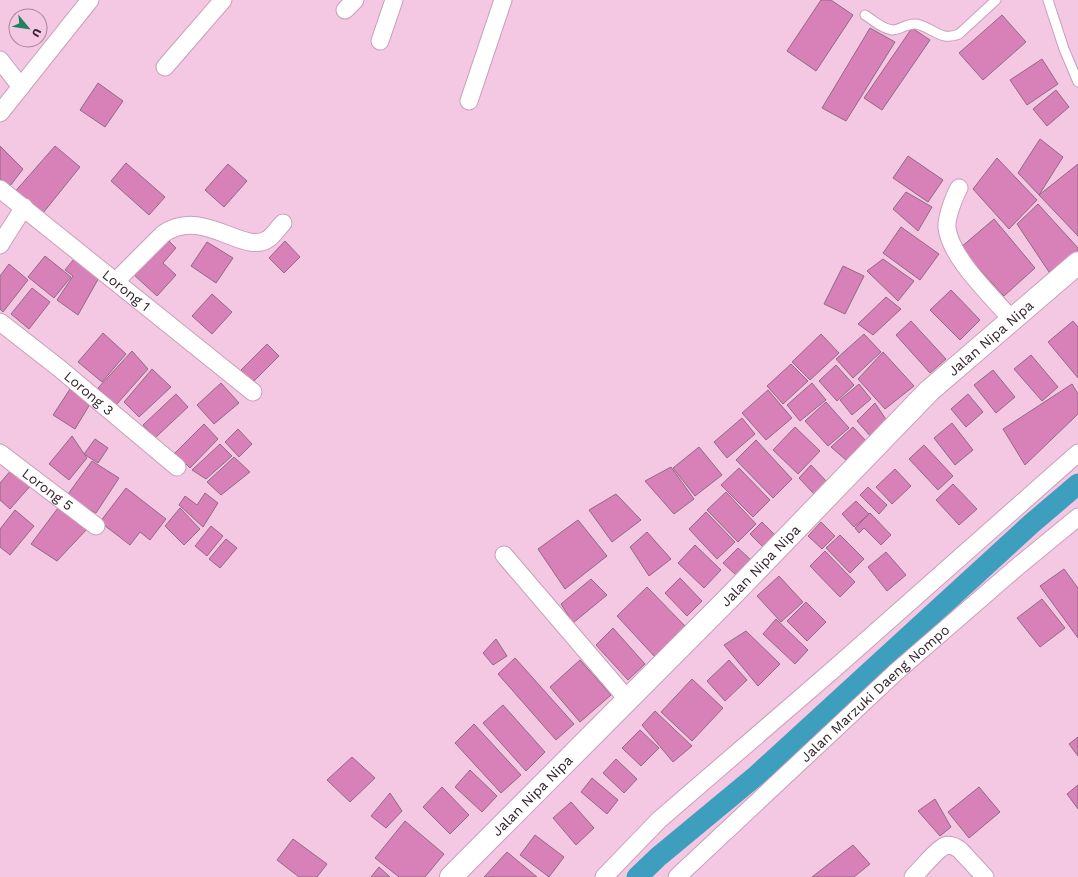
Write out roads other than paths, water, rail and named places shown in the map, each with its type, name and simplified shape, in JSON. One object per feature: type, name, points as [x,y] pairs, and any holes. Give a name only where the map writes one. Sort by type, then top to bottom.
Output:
[{"type":"street","points":[[165,67],[224,0]]},
{"type":"street","points":[[380,41],[394,0]]},
{"type":"street","points":[[469,101],[503,0]]},
{"type":"street","points":[[0,113],[85,2]]},
{"type":"street","points":[[0,60],[20,87]]},
{"type":"street","points":[[959,188],[952,202],[947,228],[954,250],[966,268],[1012,320]]},
{"type":"street","name":"Lorong 1","points":[[0,189],[253,392]]},
{"type":"street","points":[[0,245],[24,207]]},
{"type":"street","points":[[116,281],[163,234],[172,228],[193,225],[210,228],[243,240],[257,243],[268,239],[283,223]]},
{"type":"street","name":"Jalan Nipa Nipa","points":[[451,877],[730,597],[929,391],[1078,264]]},
{"type":"street","name":"Lorong 3","points":[[0,322],[59,368],[177,467]]},
{"type":"street","points":[[604,877],[659,820],[834,669],[1078,452]]},
{"type":"street","name":"Lorong 5","points":[[0,453],[96,526]]},
{"type":"street","name":"Jalan Marzuki Daeng Nompo","points":[[677,877],[896,672],[1016,568],[1078,518]]},
{"type":"street","points":[[504,555],[628,700]]},
{"type":"street","points":[[912,877],[940,850],[949,845],[960,850],[985,877]]},
{"type":"lane","points":[[866,15],[879,25],[893,30],[912,24],[918,24],[944,37],[951,37],[959,34],[996,0]]},
{"type":"lane","points":[[1048,0],[1064,49],[1078,82]]},
{"type":"waterway","points":[[637,877],[658,857],[757,775],[1031,524],[1078,484]]}]
